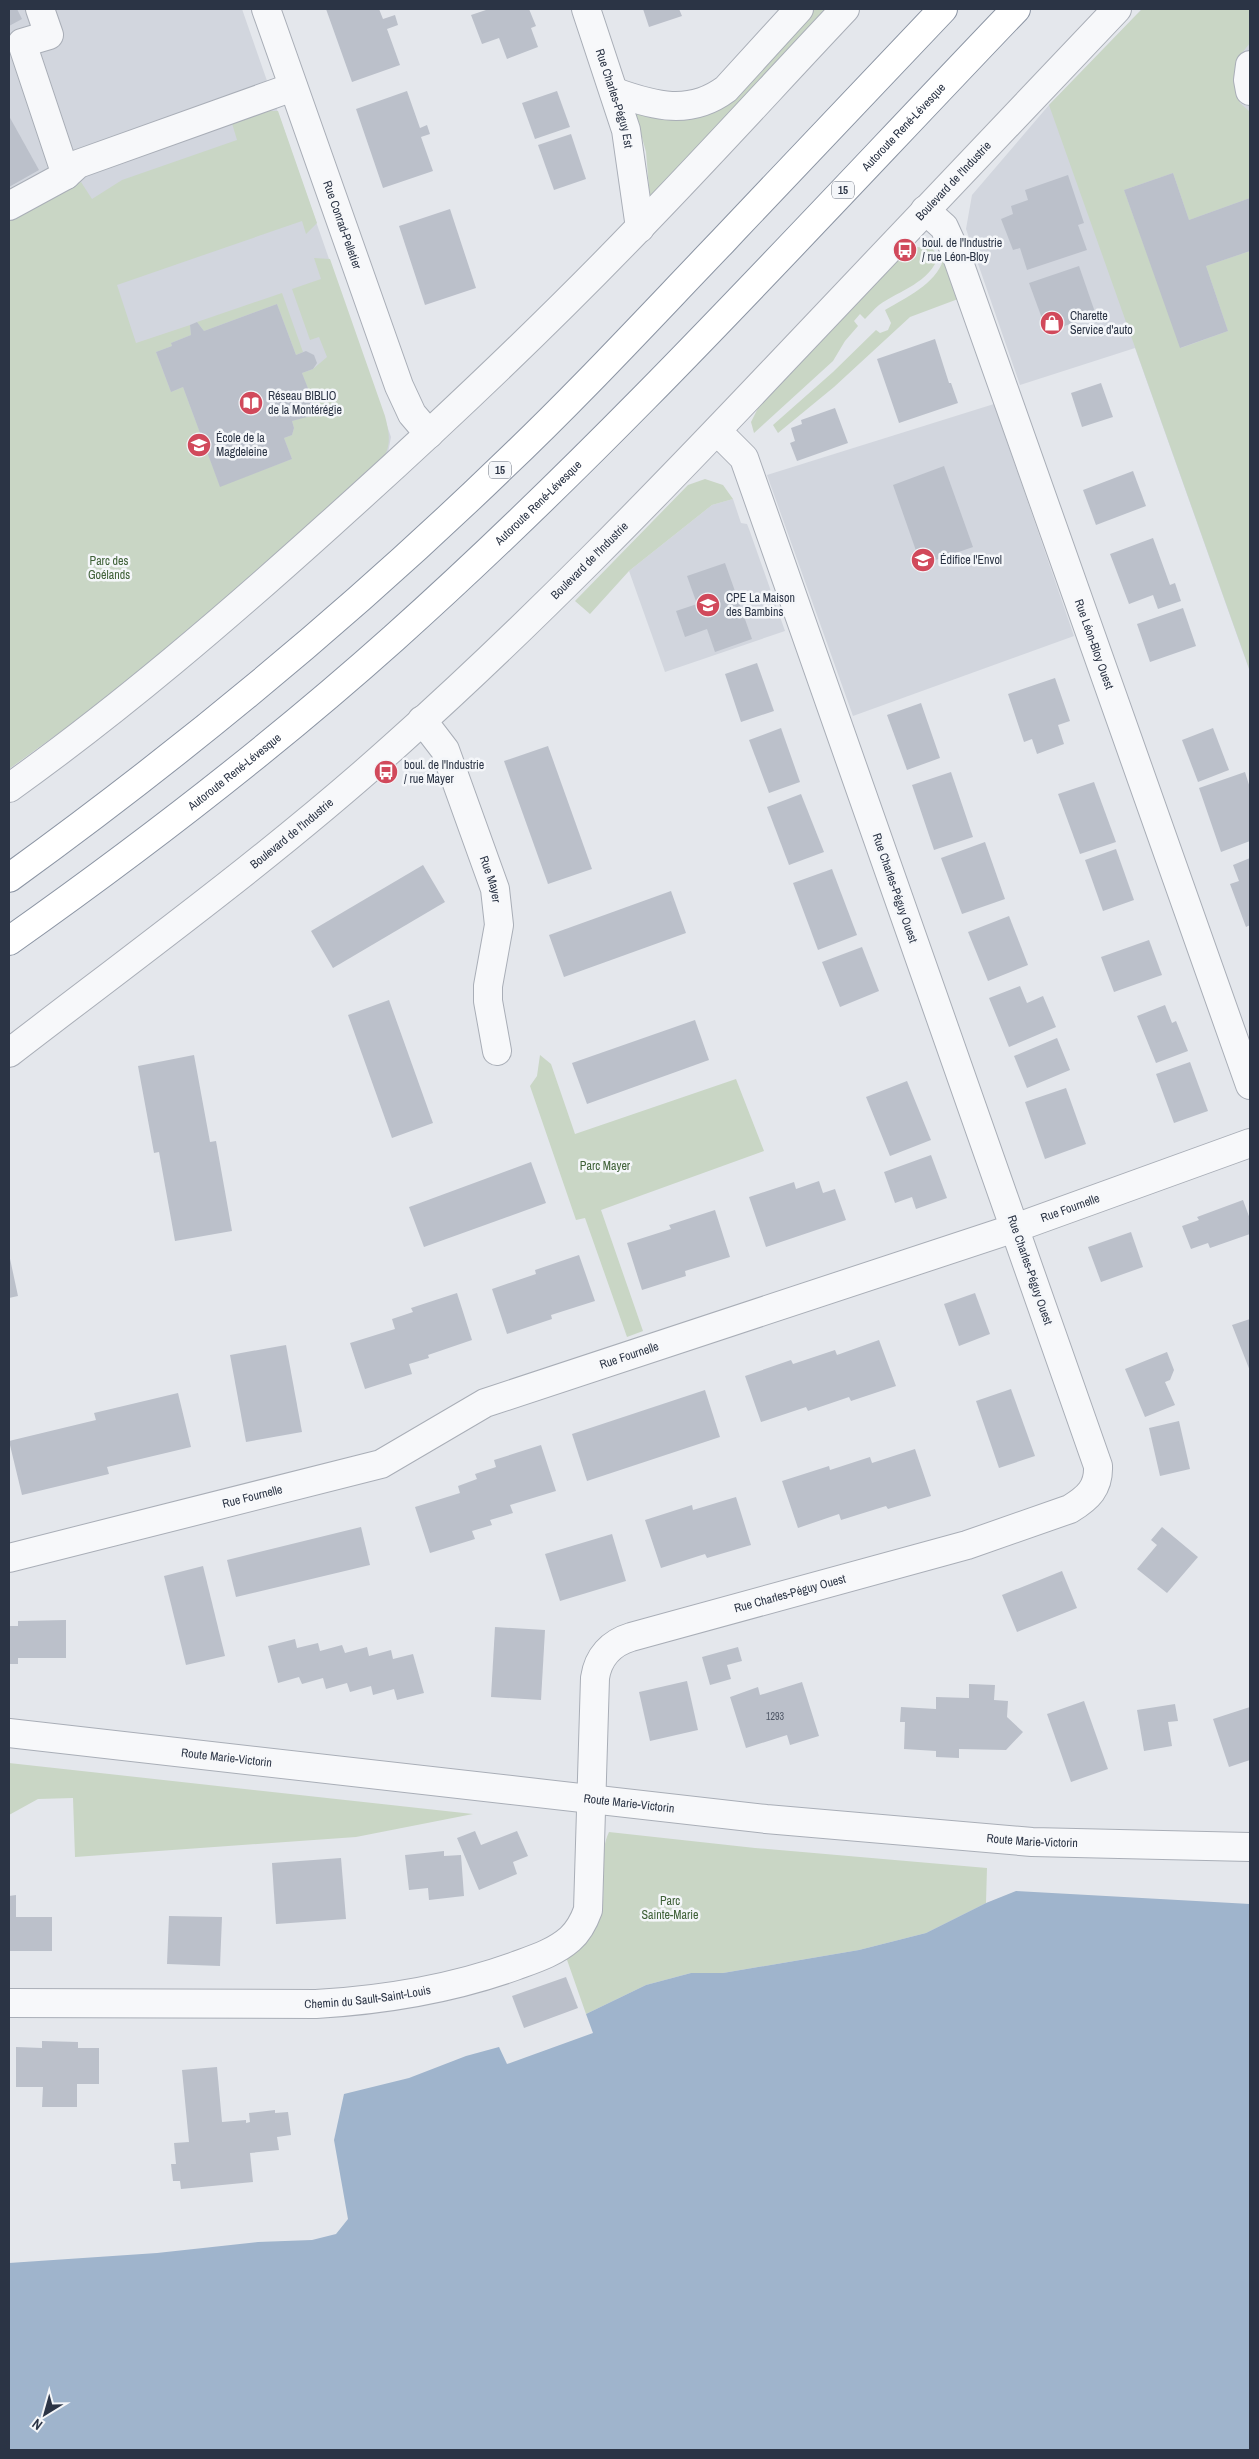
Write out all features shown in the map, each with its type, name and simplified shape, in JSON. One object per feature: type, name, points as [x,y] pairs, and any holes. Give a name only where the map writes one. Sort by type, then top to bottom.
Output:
[{"type":"highway","name":"15","points":[[9,878],[172,756],[264,681],[386,574],[502,467],[618,350],[943,9]]},
{"type":"highway","name":"Autoroute René-Lévesque","points":[[9,941],[130,854],[230,776],[312,709],[455,582],[604,439],[1016,9]]},
{"type":"street","points":[[40,9],[49,35],[22,43],[66,175]]},
{"type":"street","name":"Rue Conrad-Pelletier","points":[[266,9],[399,386],[412,414],[430,434]]},
{"type":"street","name":"Rue Charles-Péguy Est","points":[[586,9],[615,92],[630,149],[640,228]]},
{"type":"street","points":[[615,92],[640,101],[674,108],[702,103],[726,89],[799,9]]},
{"type":"street","points":[[9,788],[87,729],[256,591],[430,434],[640,228],[845,9]]},
{"type":"street","name":"Boulevard de l'Industrie","points":[[9,1053],[227,885],[385,754],[568,584],[717,431],[1116,9]]},
{"type":"street","points":[[1250,65],[1248,80],[1250,91]]},
{"type":"street","points":[[9,206],[66,175],[78,164],[293,87]]},
{"type":"street","name":"Rue Léon-Bloy Ouest","points":[[925,210],[944,227],[955,252],[1250,1085]]},
{"type":"street","name":"Rue Charles-Péguy Ouest","points":[[592,1799],[597,1670],[601,1659],[617,1642],[967,1545],[1070,1509],[1084,1501],[1094,1490],[1098,1476],[1098,1466],[744,458],[717,431]]},
{"type":"street","name":"Rue Mayer","points":[[422,720],[445,750],[495,889],[500,925],[488,986],[488,1001],[497,1050]]},
{"type":"street","name":"Rue Fournelle","points":[[9,1558],[381,1464],[485,1403],[1015,1228],[1250,1143]]},
{"type":"street","name":"Route Marie-Victorin","points":[[9,1734],[758,1818],[971,1838],[1086,1844],[1250,1847]]},
{"type":"street","name":"Chemin du Sault-Saint-Louis","points":[[9,2003],[316,2004],[380,1999],[420,1992],[500,1972],[552,1951],[571,1938],[584,1921],[590,1895],[592,1799]]},
{"type":"shaded area","name":"École de la Magdeleine","points":[[9,9],[242,9],[391,437],[388,453],[9,769]]},
{"type":"shaded area","points":[[1142,9],[1250,9],[1250,672],[1135,348],[1020,385],[966,229],[972,195],[1049,105]]},
{"type":"shaded area","name":"Édifice l'Envol","points":[[994,404],[1074,636],[853,716],[767,475]]},
{"type":"shaded area","name":"CPE La Maison des Bambins","points":[[733,499],[741,523],[747,524],[749,529],[785,631],[665,672],[629,571],[712,505]]},
{"type":"green space","points":[[815,9],[828,9],[650,200],[646,152],[634,108],[729,102]]},
{"type":"green space","points":[[1142,9],[1250,9],[1250,43],[1238,58],[1233,80],[1240,103],[1250,112],[1250,198],[1189,220],[1173,173],[1124,190],[1181,348],[1228,331],[1206,266],[1250,251],[1250,671],[1049,105]]},
{"type":"green space","name":"École de la Magdeleine","points":[[258,111],[278,111],[317,223],[306,234],[302,221],[117,285],[136,343],[190,325],[191,335],[171,343],[172,346],[156,352],[171,392],[183,387],[220,486],[292,459],[284,438],[292,435],[294,428],[292,421],[317,413],[302,373],[313,369],[327,357],[319,337],[310,340],[292,289],[321,279],[314,258],[330,259],[385,416],[389,436],[386,453],[379,465],[306,532],[99,704],[9,769],[9,221],[81,182],[92,199],[122,180],[237,140],[231,120]]},
{"type":"green space","points":[[917,247],[932,249],[939,255],[929,273],[914,285],[879,305],[865,319],[860,314],[854,321],[858,326],[845,341],[833,361],[754,433],[751,422],[760,404],[904,252]]},
{"type":"green space","points":[[943,260],[958,299],[910,317],[834,387],[778,433],[773,425],[833,372],[876,330],[880,333],[888,330],[891,323],[885,310],[919,290],[934,276]]},
{"type":"green space","points":[[282,293],[303,352],[296,355],[277,304],[204,331],[197,322]]},
{"type":"green space","points":[[705,479],[723,485],[733,499],[712,505],[629,571],[590,614],[575,601],[688,485]]},
{"type":"green space","name":"Parc Mayer","points":[[540,1055],[551,1064],[575,1134],[736,1079],[764,1151],[601,1210],[643,1331],[627,1337],[585,1218],[576,1220],[530,1086],[537,1076]]},
{"type":"green space","points":[[9,1763],[473,1814],[356,1837],[75,1857],[73,1798],[38,1799],[9,1815]]},
{"type":"green space","name":"Parc Sainte-Marie","points":[[609,1832],[755,1848],[987,1868],[986,1903],[926,1933],[859,1950],[723,1973],[691,1973],[646,1985],[586,2014],[566,1957],[588,1937],[598,1923],[603,1902],[603,1854]]},
{"type":"water","points":[[1016,1891],[1250,1904],[1250,2450],[9,2450],[9,2263],[157,2253],[258,2242],[312,2240],[336,2234],[348,2219],[334,2140],[344,2094],[409,2078],[466,2056],[499,2047],[507,2064],[593,2033],[586,2014],[646,1985],[691,1973],[723,1973],[859,1950],[926,1933],[986,1903]]},
{"type":"building","points":[[9,9],[17,9],[22,19],[9,26]]},
{"type":"building","points":[[326,9],[379,9],[383,19],[395,15],[398,25],[387,29],[400,65],[352,82]]},
{"type":"building","points":[[489,9],[529,9],[536,26],[531,28],[538,47],[507,59],[499,38],[482,44],[471,15]]},
{"type":"building","points":[[643,9],[679,9],[682,16],[649,27]]},
{"type":"building","points":[[407,91],[420,128],[427,125],[430,134],[421,137],[433,171],[383,188],[356,109]]},
{"type":"building","points":[[557,91],[570,127],[535,139],[522,103]]},
{"type":"building","points":[[9,116],[39,170],[9,187]]},
{"type":"building","points":[[571,134],[586,179],[554,190],[538,145]]},
{"type":"building","points":[[1173,173],[1189,220],[1250,198],[1250,251],[1206,266],[1228,331],[1180,348],[1124,190]]},
{"type":"building","points":[[1068,175],[1084,223],[1078,225],[1087,250],[1027,270],[1020,248],[1013,250],[1001,219],[1013,214],[1011,206],[1028,200],[1025,190]]},
{"type":"building","points":[[450,209],[476,288],[425,305],[399,226]]},
{"type":"building","points":[[1079,266],[1096,315],[1047,332],[1029,283]]},
{"type":"building","name":"Réseau BIBLIO de la Montérégie","points":[[277,304],[296,355],[306,351],[314,355],[317,363],[313,369],[302,373],[318,414],[292,421],[294,428],[292,435],[284,438],[292,459],[220,487],[183,387],[171,392],[156,352],[172,346],[171,343],[191,335],[190,325],[197,322],[204,331]]},
{"type":"building","points":[[935,339],[949,383],[951,383],[958,403],[899,423],[877,359]]},
{"type":"building","points":[[1101,383],[1113,417],[1082,427],[1071,393]]},
{"type":"building","points":[[835,408],[848,443],[797,461],[790,443],[795,441],[791,428],[802,424],[801,420]]},
{"type":"building","points":[[944,466],[973,547],[921,565],[893,485]]},
{"type":"building","points":[[1133,471],[1146,506],[1096,525],[1083,490]]},
{"type":"building","points":[[1153,538],[1170,585],[1175,583],[1181,601],[1158,609],[1153,595],[1129,604],[1110,554]]},
{"type":"building","points":[[725,563],[752,639],[715,652],[707,629],[685,637],[676,611],[697,604],[687,576]]},
{"type":"building","points":[[1183,608],[1196,646],[1150,662],[1137,624]]},
{"type":"building","points":[[757,663],[774,711],[741,722],[725,674]]},
{"type":"building","points":[[1055,678],[1070,721],[1058,725],[1064,744],[1037,754],[1032,739],[1024,742],[1008,694]]},
{"type":"building","points":[[921,703],[940,758],[907,770],[887,715]]},
{"type":"building","points":[[781,728],[800,782],[769,793],[749,740]]},
{"type":"building","points":[[1213,728],[1229,770],[1198,782],[1182,740]]},
{"type":"building","points":[[548,746],[592,869],[548,884],[504,761]]},
{"type":"building","points":[[951,772],[973,837],[934,850],[912,785]]},
{"type":"building","points":[[1245,772],[1250,788],[1250,841],[1221,852],[1199,788]]},
{"type":"building","points":[[1094,782],[1116,842],[1080,854],[1058,794]]},
{"type":"building","points":[[801,794],[824,852],[789,865],[767,807]]},
{"type":"building","points":[[985,842],[1005,899],[962,914],[941,858]]},
{"type":"building","points":[[1116,849],[1134,900],[1103,911],[1085,860]]},
{"type":"building","points":[[1250,858],[1250,925],[1246,927],[1230,884],[1239,881],[1233,865]]},
{"type":"building","points":[[423,865],[445,902],[333,968],[311,931]]},
{"type":"building","points":[[832,869],[857,935],[818,950],[793,883]]},
{"type":"building","points":[[671,891],[686,933],[564,977],[549,935]]},
{"type":"building","points":[[1009,916],[1028,965],[988,981],[968,932]]},
{"type":"building","points":[[1149,940],[1162,975],[1114,992],[1101,957]]},
{"type":"building","points":[[862,947],[879,991],[840,1007],[822,962]]},
{"type":"building","points":[[1020,986],[1027,1003],[1043,996],[1056,1027],[1009,1047],[989,998]]},
{"type":"building","points":[[389,1000],[433,1123],[392,1138],[348,1015]]},
{"type":"building","points":[[1165,1005],[1172,1023],[1176,1021],[1188,1051],[1156,1063],[1137,1016]]},
{"type":"building","points":[[695,1020],[709,1060],[587,1104],[572,1063]]},
{"type":"building","points":[[1057,1038],[1070,1070],[1027,1088],[1014,1056]]},
{"type":"building","points":[[194,1055],[210,1142],[216,1141],[232,1231],[175,1241],[159,1152],[154,1153],[138,1066]]},
{"type":"building","points":[[1190,1062],[1208,1111],[1174,1123],[1156,1074]]},
{"type":"building","points":[[907,1081],[931,1140],[890,1156],[866,1097]]},
{"type":"building","points":[[1066,1088],[1086,1144],[1045,1159],[1025,1102]]},
{"type":"building","points":[[931,1155],[947,1198],[916,1209],[912,1197],[895,1203],[884,1172]]},
{"type":"building","points":[[531,1162],[546,1203],[424,1247],[409,1207]]},
{"type":"building","points":[[819,1181],[823,1193],[835,1189],[846,1220],[766,1247],[749,1197],[794,1182],[796,1189]]},
{"type":"building","points":[[1243,1200],[1250,1219],[1250,1234],[1210,1248],[1208,1243],[1191,1249],[1182,1226],[1199,1220],[1197,1217]]},
{"type":"building","points":[[715,1210],[730,1257],[685,1271],[686,1276],[642,1290],[627,1243],[671,1229],[669,1225]]},
{"type":"building","points":[[1131,1232],[1143,1267],[1101,1282],[1088,1247]]},
{"type":"building","points":[[9,1254],[18,1296],[9,1298]]},
{"type":"building","points":[[579,1255],[595,1301],[551,1315],[552,1319],[507,1334],[492,1289],[536,1274],[535,1270]]},
{"type":"building","points":[[457,1293],[472,1340],[428,1355],[429,1358],[409,1364],[412,1374],[365,1389],[350,1343],[395,1329],[392,1319],[413,1312],[411,1308]]},
{"type":"building","points":[[975,1293],[990,1334],[959,1346],[944,1304]]},
{"type":"building","points":[[1250,1319],[1250,1371],[1232,1325]]},
{"type":"building","points":[[879,1340],[896,1386],[851,1401],[849,1397],[808,1411],[806,1407],[761,1422],[745,1376],[791,1360],[793,1364],[835,1350],[837,1355]]},
{"type":"building","points":[[286,1345],[302,1432],[246,1442],[230,1355]]},
{"type":"building","points":[[1167,1352],[1174,1370],[1170,1380],[1165,1382],[1175,1405],[1145,1417],[1125,1369]]},
{"type":"building","points":[[1011,1389],[1035,1456],[999,1468],[976,1401]]},
{"type":"building","points":[[705,1390],[720,1437],[587,1481],[572,1434]]},
{"type":"building","points":[[178,1393],[191,1447],[107,1467],[109,1474],[22,1495],[9,1441],[96,1420],[94,1413]]},
{"type":"building","points":[[1179,1421],[1190,1469],[1160,1476],[1149,1428]]},
{"type":"building","points":[[541,1445],[556,1491],[510,1505],[513,1513],[490,1520],[492,1525],[472,1531],[475,1539],[430,1553],[415,1507],[460,1493],[458,1486],[477,1479],[475,1474],[496,1467],[494,1460]]},
{"type":"building","points":[[915,1449],[931,1496],[888,1509],[886,1506],[841,1520],[839,1514],[798,1528],[782,1481],[829,1466],[830,1470],[870,1457],[872,1463]]},
{"type":"building","points":[[736,1497],[751,1545],[707,1558],[705,1554],[661,1568],[645,1520],[692,1505],[693,1510]]},
{"type":"building","points":[[361,1527],[370,1565],[236,1597],[227,1560]]},
{"type":"building","points":[[1162,1527],[1198,1557],[1167,1593],[1137,1569],[1157,1545],[1151,1540]]},
{"type":"building","points":[[612,1534],[626,1581],[560,1601],[545,1554]]},
{"type":"building","points":[[203,1566],[225,1656],[186,1665],[164,1576]]},
{"type":"building","points":[[1062,1571],[1077,1608],[1017,1632],[1002,1595]]},
{"type":"building","points":[[66,1620],[66,1658],[18,1658],[18,1664],[9,1664],[9,1626],[18,1626],[18,1621]]},
{"type":"building","points":[[495,1627],[545,1630],[541,1700],[491,1697]]},
{"type":"building","points":[[295,1639],[297,1648],[318,1643],[320,1651],[342,1645],[345,1653],[367,1647],[369,1656],[391,1650],[393,1659],[413,1654],[424,1693],[397,1700],[394,1689],[373,1695],[371,1686],[350,1692],[347,1683],[326,1689],[323,1678],[302,1684],[299,1677],[278,1683],[268,1646]]},
{"type":"building","points":[[738,1647],[742,1661],[727,1665],[731,1679],[710,1685],[702,1657]]},
{"type":"building","points":[[687,1681],[698,1730],[650,1741],[639,1692]]},
{"type":"building","points":[[802,1682],[819,1736],[790,1745],[787,1735],[746,1748],[730,1697],[758,1687],[760,1695]]},
{"type":"building","points":[[969,1684],[995,1685],[994,1700],[1008,1701],[1007,1717],[1023,1732],[1006,1750],[959,1749],[959,1758],[936,1757],[936,1751],[904,1749],[905,1722],[900,1722],[901,1707],[936,1709],[936,1697],[969,1698]]},
{"type":"building","points":[[1084,1701],[1108,1769],[1071,1782],[1047,1714]]},
{"type":"building","points":[[1175,1704],[1178,1721],[1168,1722],[1172,1746],[1144,1751],[1137,1710]]},
{"type":"building","points":[[1250,1707],[1250,1760],[1229,1767],[1213,1719]]},
{"type":"building","points":[[475,1831],[481,1845],[517,1831],[528,1856],[513,1862],[517,1874],[479,1890],[457,1838]]},
{"type":"building","points":[[444,1851],[444,1856],[461,1855],[464,1896],[429,1900],[428,1888],[409,1890],[405,1855]]},
{"type":"building","points":[[341,1858],[346,1919],[276,1924],[272,1863]]},
{"type":"building","points":[[16,1895],[16,1917],[52,1917],[52,1951],[9,1951],[9,1896]]},
{"type":"building","points":[[169,1916],[222,1917],[220,1966],[167,1964]]},
{"type":"building","points":[[566,1977],[578,2008],[524,2028],[512,1996]]},
{"type":"building","points":[[42,2041],[78,2042],[78,2048],[99,2048],[99,2084],[77,2084],[77,2107],[42,2107],[43,2087],[16,2087],[16,2047],[42,2048]]},
{"type":"building","points":[[217,2067],[222,2122],[246,2120],[246,2123],[250,2122],[249,2113],[275,2110],[275,2113],[288,2112],[291,2135],[277,2137],[279,2150],[250,2153],[253,2182],[181,2189],[180,2181],[173,2181],[171,2164],[176,2164],[174,2143],[189,2142],[182,2070]]},
{"type":"place","name":"boul. de l'Industrie / rue Léon-Bloy","points":[[905,250]]},
{"type":"place","name":"Charette Service d'auto","points":[[1052,323]]},
{"type":"place","name":"Réseau BIBLIO de la Montérégie","points":[[251,403]]},
{"type":"place","name":"École de la Magdeleine","points":[[199,445]]},
{"type":"place","name":"Édifice l'Envol","points":[[923,560]]},
{"type":"place","name":"CPE La Maison des Bambins","points":[[708,605]]},
{"type":"place","name":"boul. de l'Industrie / rue Mayer","points":[[386,772]]},
{"type":"park label","name":"Parc des Goélands","points":[[109,568]]}]
